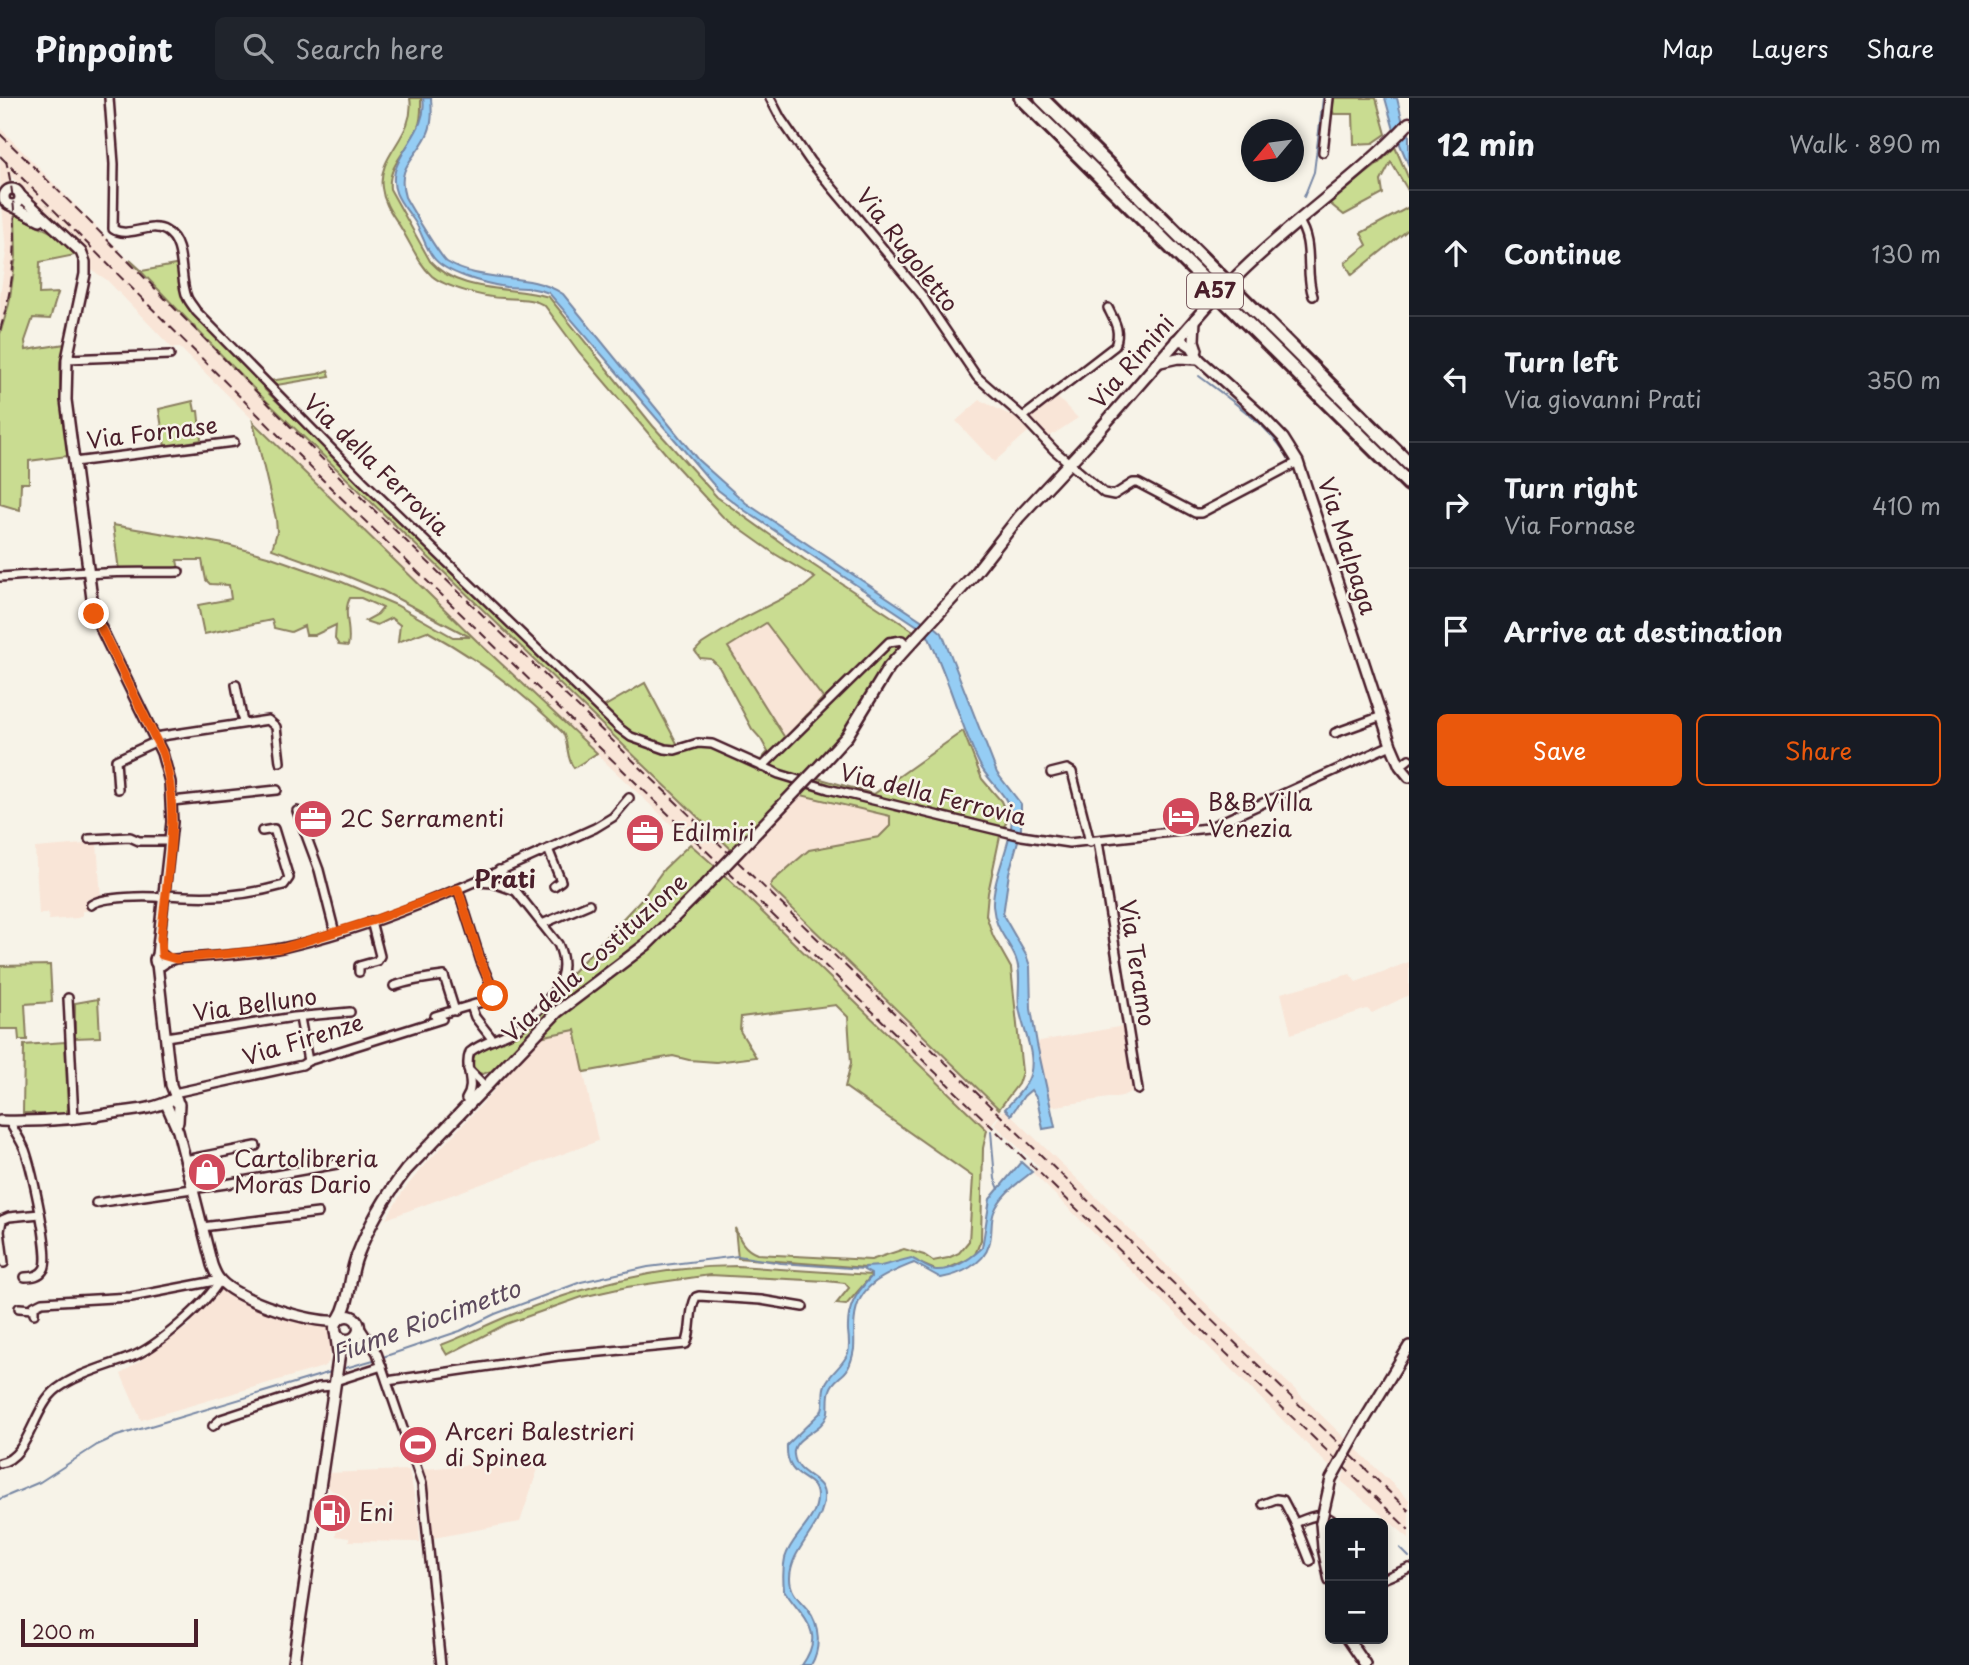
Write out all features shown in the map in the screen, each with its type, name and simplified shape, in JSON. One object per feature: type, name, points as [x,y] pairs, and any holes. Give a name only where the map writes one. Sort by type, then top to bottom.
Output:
[{"type":"highway","name":"A57","points":[[1021,98],[1409,484]]},
{"type":"highway","name":"A57","points":[[1041,98],[1409,464]]},
{"type":"main road","name":"Via Rimini","points":[[920,633],[972,577],[1018,517],[1069,464],[1208,305],[1264,249],[1340,189],[1407,125]]},
{"type":"main road","name":"Via della Costituzione","points":[[293,1665],[336,1372],[337,1326],[348,1297],[356,1257],[389,1192],[445,1128],[479,1080],[521,1048],[575,996],[655,937],[705,887],[847,736],[880,679],[920,633]]},
{"type":"main road","points":[[445,1128],[447,1120],[466,1099]]},
{"type":"main road","name":"Via della Costituzione","points":[[348,1297],[357,1323]]},
{"type":"main road","points":[[348,1317],[357,1323],[356,1336],[350,1340],[341,1338],[337,1326],[348,1317]]},
{"type":"main road","name":"Via della Costituzione","points":[[336,1372],[350,1340]]},
{"type":"street","name":"Via della Ferrovia","points":[[109,98],[114,163],[113,229],[120,232],[157,228],[171,235],[178,247],[188,299],[196,311],[363,481],[619,729],[631,737],[675,750],[698,743],[712,744],[762,767],[828,789],[1046,842],[1094,842],[1208,828],[1391,745]]},
{"type":"street","name":"Via Rugoletto","points":[[770,98],[810,161],[921,294],[976,377],[1024,417],[1069,464],[1097,488],[1109,495],[1118,494],[1133,483],[1138,483],[1195,513],[1201,513],[1294,464]]},
{"type":"street","points":[[1323,152],[1329,98]]},
{"type":"street","name":"Via Fornase","points":[[0,182],[16,190],[81,253],[85,262],[85,274],[67,359],[66,392],[88,573],[97,621],[156,739],[168,772],[172,801],[159,978],[172,1101],[178,1131],[212,1265],[220,1280]]},
{"type":"street","points":[[11,189],[4,193],[5,200],[18,203],[20,195]]},
{"type":"street","name":"Via Fornase","points":[[5,200],[57,229]]},
{"type":"street","points":[[1298,220],[1308,243],[1309,286],[1313,296]]},
{"type":"street","points":[[1024,417],[1115,346],[1119,336],[1108,308]]},
{"type":"street","points":[[1156,363],[1172,359],[1199,359],[1194,341],[1195,319]]},
{"type":"street","name":"Via Malpaga","points":[[1175,341],[1188,345],[1199,359],[1283,438],[1391,745],[1400,766],[1409,777]]},
{"type":"street","points":[[67,359],[170,355]]},
{"type":"street","name":"Via Fornase","points":[[74,462],[234,442]]},
{"type":"street","points":[[0,578],[179,572]]},
{"type":"street","points":[[762,767],[889,642],[902,640],[908,646]]},
{"type":"street","points":[[236,685],[243,723]]},
{"type":"street","points":[[1335,733],[1382,716]]},
{"type":"street","points":[[118,789],[116,760],[156,739],[243,723],[268,720],[274,723],[280,762]]},
{"type":"street","points":[[1400,766],[1409,759]]},
{"type":"street","name":"Via Teramo","points":[[1051,773],[1066,769],[1072,772],[1094,842],[1138,1090]]},
{"type":"street","points":[[172,801],[277,790]]},
{"type":"street","points":[[161,959],[271,950],[371,921],[458,889],[548,849],[614,817],[629,798]]},
{"type":"street","points":[[297,811],[319,870],[335,933]]},
{"type":"street","points":[[91,905],[94,901],[105,900],[234,896],[285,885],[289,878],[274,829],[262,831]]},
{"type":"street","points":[[89,839],[130,836],[139,841],[170,841]]},
{"type":"street","points":[[548,849],[561,881],[554,886]]},
{"type":"street","points":[[509,885],[511,872],[517,862]]},
{"type":"street","points":[[466,1099],[479,1080],[467,1061],[470,1052],[527,1021],[553,994],[561,980],[564,963],[562,953],[542,923],[499,870]]},
{"type":"street","points":[[471,883],[509,885]]},
{"type":"street","points":[[458,889],[493,993],[489,1000],[471,1006],[475,1017],[493,1040]]},
{"type":"street","points":[[542,923],[589,904]]},
{"type":"street","points":[[359,972],[359,966],[377,961],[380,956],[371,921]]},
{"type":"street","points":[[394,986],[419,978],[428,980],[444,976],[455,1011]]},
{"type":"street","points":[[68,998],[74,1119]]},
{"type":"street","name":"Via Firenze","points":[[172,1101],[302,1065],[471,1006]]},
{"type":"street","name":"Via Belluno","points":[[166,1037],[350,1012]]},
{"type":"street","points":[[300,1018],[308,1061]]},
{"type":"street","points":[[4,1121],[74,1119],[152,1107],[172,1101]]},
{"type":"street","points":[[4,1121],[26,1153],[40,1214],[47,1262],[38,1275],[25,1277]]},
{"type":"street","points":[[185,1160],[256,1146]]},
{"type":"street","points":[[96,1203],[337,1164]]},
{"type":"street","points":[[202,1227],[318,1213]]},
{"type":"street","points":[[4,1262],[2,1220],[40,1214]]},
{"type":"street","points":[[0,1463],[17,1455],[44,1404],[57,1389],[89,1371],[149,1348],[199,1305],[220,1280]]},
{"type":"street","points":[[19,1308],[34,1312],[42,1302],[149,1295],[220,1280],[240,1293],[273,1308],[337,1326]]},
{"type":"street","points":[[387,1381],[558,1356],[686,1344],[692,1304],[699,1296],[761,1300],[803,1307]]},
{"type":"street","points":[[357,1323],[377,1353],[422,1484],[441,1665]]},
{"type":"street","points":[[350,1340],[368,1340]]},
{"type":"street","points":[[1325,1557],[1321,1522],[1331,1479],[1409,1346]]},
{"type":"street","points":[[213,1426],[221,1419],[319,1387],[336,1372],[381,1365]]},
{"type":"street","points":[[1263,1504],[1276,1499],[1283,1500],[1310,1561]]},
{"type":"street","points":[[1295,1523],[1320,1515],[1328,1518]]},
{"type":"street","points":[[1388,1577],[1409,1568]]},
{"type":"street","points":[[1351,1644],[1366,1665]]},
{"type":"shaded area","points":[[0,128],[257,392],[740,858],[801,795],[890,816],[890,826],[879,837],[809,850],[773,881],[770,887],[1002,1111],[987,1130],[724,875],[731,868],[723,861],[716,867],[477,641],[180,348],[172,348],[107,280],[90,269],[88,254],[11,176],[16,256],[9,304],[0,334],[0,297],[6,252],[0,180]]},
{"type":"shaded area","points":[[1057,397],[1078,418],[1046,439],[1029,431],[994,462],[956,421],[980,400],[1020,420]]},
{"type":"shaded area","points":[[766,623],[823,698],[784,738],[728,647]]},
{"type":"shaded area","points":[[97,843],[101,898],[86,899],[87,911],[82,911],[78,918],[49,920],[48,913],[39,914],[35,848]]},
{"type":"shaded area","points":[[1409,962],[1409,995],[1372,1013],[1367,1009],[1291,1034],[1281,993],[1350,974],[1356,982]]},
{"type":"shaded area","points":[[1124,1026],[1140,1088],[1122,1096],[1049,1107],[1037,1044],[1040,1041]]},
{"type":"shaded area","points":[[575,1030],[598,1141],[386,1219],[403,1191],[422,1168],[483,1103],[539,1037]]},
{"type":"shaded area","points":[[1005,1109],[1409,1500],[1409,1538],[1341,1481],[1349,1462],[1342,1455],[1334,1471],[1032,1172],[1039,1167],[994,1124]]},
{"type":"shaded area","points":[[219,1287],[278,1316],[328,1328],[332,1331],[329,1362],[323,1367],[141,1420],[121,1374],[190,1325],[200,1308]]},
{"type":"shaded area","points":[[542,1457],[520,1522],[428,1539],[417,1470]]},
{"type":"shaded area","points":[[409,1470],[418,1514],[420,1542],[349,1541],[349,1538],[336,1536],[339,1496],[324,1484],[326,1473]]},
{"type":"green space","points":[[410,98],[421,98],[419,124],[395,164],[390,189],[430,261],[442,272],[470,284],[549,297],[653,426],[717,497],[804,559],[915,632],[882,669],[844,732],[732,850],[257,392],[130,260],[142,271],[181,264],[186,290],[198,308],[269,381],[328,370],[330,376],[271,386],[265,390],[598,710],[645,683],[680,749],[705,745],[741,757],[747,756],[759,762],[768,752],[761,739],[752,729],[719,667],[711,659],[700,658],[695,651],[740,620],[803,588],[815,578],[775,554],[723,517],[579,352],[545,306],[531,300],[476,294],[446,284],[428,272],[388,207],[382,188],[385,165],[402,134],[410,111]],"holes":[[[766,623],[823,698],[785,738],[728,647]]]},
{"type":"green space","points":[[1334,98],[1376,98],[1386,134],[1373,143],[1354,144],[1353,114],[1334,114]]},
{"type":"green space","points":[[1395,147],[1409,179],[1409,192],[1391,162],[1381,181],[1383,194],[1344,215],[1328,202],[1377,165]]},
{"type":"green space","points":[[1409,207],[1409,229],[1352,275],[1345,263],[1367,245],[1361,233]]},
{"type":"green space","points":[[15,214],[53,233],[75,255],[40,262],[39,294],[58,293],[50,319],[33,318],[25,341],[26,350],[65,344],[60,362],[60,389],[68,456],[29,461],[29,483],[21,483],[20,510],[0,504],[0,334],[9,304],[16,256]]},
{"type":"green space","points":[[193,401],[195,411],[198,411],[201,440],[165,447],[159,409]]},
{"type":"green space","points":[[253,422],[477,641],[597,753],[574,768],[563,733],[516,690],[464,653],[427,631],[398,642],[400,625],[391,618],[377,625],[365,621],[383,608],[361,598],[350,598],[348,603],[348,646],[339,645],[335,639],[336,625],[315,635],[306,635],[304,626],[291,632],[274,628],[272,620],[204,634],[198,605],[231,599],[229,585],[210,584],[206,580],[202,560],[177,560],[179,570],[119,571],[113,525],[224,544],[271,557],[342,582],[396,605],[453,637],[470,637],[383,591],[272,549],[277,532],[276,519]]},
{"type":"green space","points":[[963,731],[982,779],[1001,801],[1008,818],[1000,836],[986,915],[993,936],[1011,968],[1022,1072],[1018,1084],[999,1109],[770,887],[773,881],[809,850],[879,837],[890,826],[890,816],[801,795],[818,778],[874,794]]},
{"type":"green space","points":[[690,844],[716,867],[645,938],[576,990],[491,1071],[483,1074],[475,1072],[470,1061],[475,1052],[528,1026],[543,1012],[571,974],[645,895],[664,869]]},
{"type":"green space","points":[[724,875],[987,1130],[983,1148],[981,1240],[974,1257],[940,1272],[910,1259],[879,1269],[738,1258],[735,1228],[743,1244],[757,1254],[871,1260],[904,1249],[924,1255],[933,1261],[959,1253],[969,1241],[973,1177],[845,1087],[851,1063],[848,1017],[836,1005],[741,1017],[740,1031],[756,1057],[716,1062],[673,1056],[584,1072],[575,1030],[539,1037],[579,1000],[657,943]]},
{"type":"green space","points":[[50,965],[52,1002],[25,1004],[27,1040],[19,1040],[18,1029],[0,1029],[0,966]]},
{"type":"green space","points":[[98,999],[100,1037],[75,1038],[75,1003]]},
{"type":"green space","points":[[65,1042],[68,1109],[65,1114],[35,1117],[34,1113],[23,1113],[24,1045]]},
{"type":"green space","points":[[737,1266],[872,1275],[846,1305],[836,1304],[849,1288],[845,1283],[826,1281],[710,1275],[627,1287],[582,1297],[506,1324],[447,1355],[441,1345],[534,1306],[619,1280],[677,1270]]},
{"type":"water","points":[[423,98],[431,98],[430,128],[408,164],[403,187],[408,203],[444,259],[461,269],[535,282],[563,294],[698,460],[746,503],[924,622],[919,627],[718,490],[549,293],[478,281],[456,273],[433,257],[398,197],[394,185],[398,162],[422,118]]},
{"type":"water","points":[[1385,98],[1397,98],[1403,123],[1409,132],[1409,166],[1394,130]]},
{"type":"water","points":[[934,626],[942,633],[997,773],[1021,804],[1021,830],[1009,873],[1003,915],[1030,966],[1031,1009],[1055,1127],[1043,1129],[1037,1099],[1031,1090],[1011,1115],[1005,1109],[1026,1084],[1032,1062],[1019,1007],[1018,965],[996,922],[993,906],[996,882],[1010,833],[1011,812],[972,747],[927,634]]},
{"type":"water","points":[[1021,1162],[1032,1172],[1010,1189],[997,1206],[989,1245],[976,1263],[963,1271],[941,1278],[914,1263],[884,1276],[868,1288],[857,1306],[851,1360],[847,1370],[831,1387],[827,1416],[824,1422],[794,1449],[796,1463],[818,1482],[824,1496],[820,1515],[791,1568],[792,1588],[812,1616],[818,1637],[811,1665],[802,1665],[809,1653],[812,1633],[784,1590],[784,1565],[788,1550],[813,1513],[817,1496],[812,1484],[791,1466],[787,1445],[821,1412],[825,1385],[848,1353],[851,1308],[856,1295],[871,1277],[871,1274],[864,1270],[865,1267],[911,1258],[930,1269],[942,1270],[967,1260],[982,1248],[990,1199]]},
{"type":"waterway","points":[[1304,197],[1314,172],[1323,98]]},
{"type":"waterway","points":[[1199,376],[1262,426],[1290,461]]},
{"type":"waterway","points":[[1293,466],[1343,614]]},
{"type":"waterway","points":[[991,1131],[995,1179],[999,1189]]},
{"type":"waterway","name":"Fiume Riocimetto","points":[[383,1357],[460,1331],[495,1314],[581,1282],[648,1267],[738,1256],[781,1263],[864,1269]]},
{"type":"waterway","name":"Fiume Riocimetto","points":[[342,1369],[377,1359]]},
{"type":"waterway","name":"Fiume Riocimetto","points":[[0,1499],[40,1482],[97,1445],[117,1436],[334,1371]]},
{"type":"waterway","points":[[1400,1548],[1409,1557]]},
{"type":"railway","points":[[0,134],[341,478],[1409,1511]]},
{"type":"railway","points":[[0,156],[332,489],[1409,1530]]},
{"type":"railway","points":[[0,330],[10,288],[15,246],[13,203],[6,161]]},
{"type":"place","name":"B&B Villa Venezia","points":[[1181,816]]},
{"type":"place","name":"2C Serramenti","points":[[313,819]]},
{"type":"place","name":"Edilmiri","points":[[645,833]]},
{"type":"place","name":"Cartolibreria Moras Dario","points":[[207,1172]]},
{"type":"place","name":"Arceri Balestrieri di Spinea","points":[[418,1445]]},
{"type":"place","name":"Eni","points":[[332,1513]]},
{"type":"district","name":"Prati","points":[[505,880]]},
{"type":"route","points":[[94,614],[162,752],[168,772],[172,821],[161,938],[162,955],[176,959],[283,948],[371,921],[458,889],[493,996]]}]
